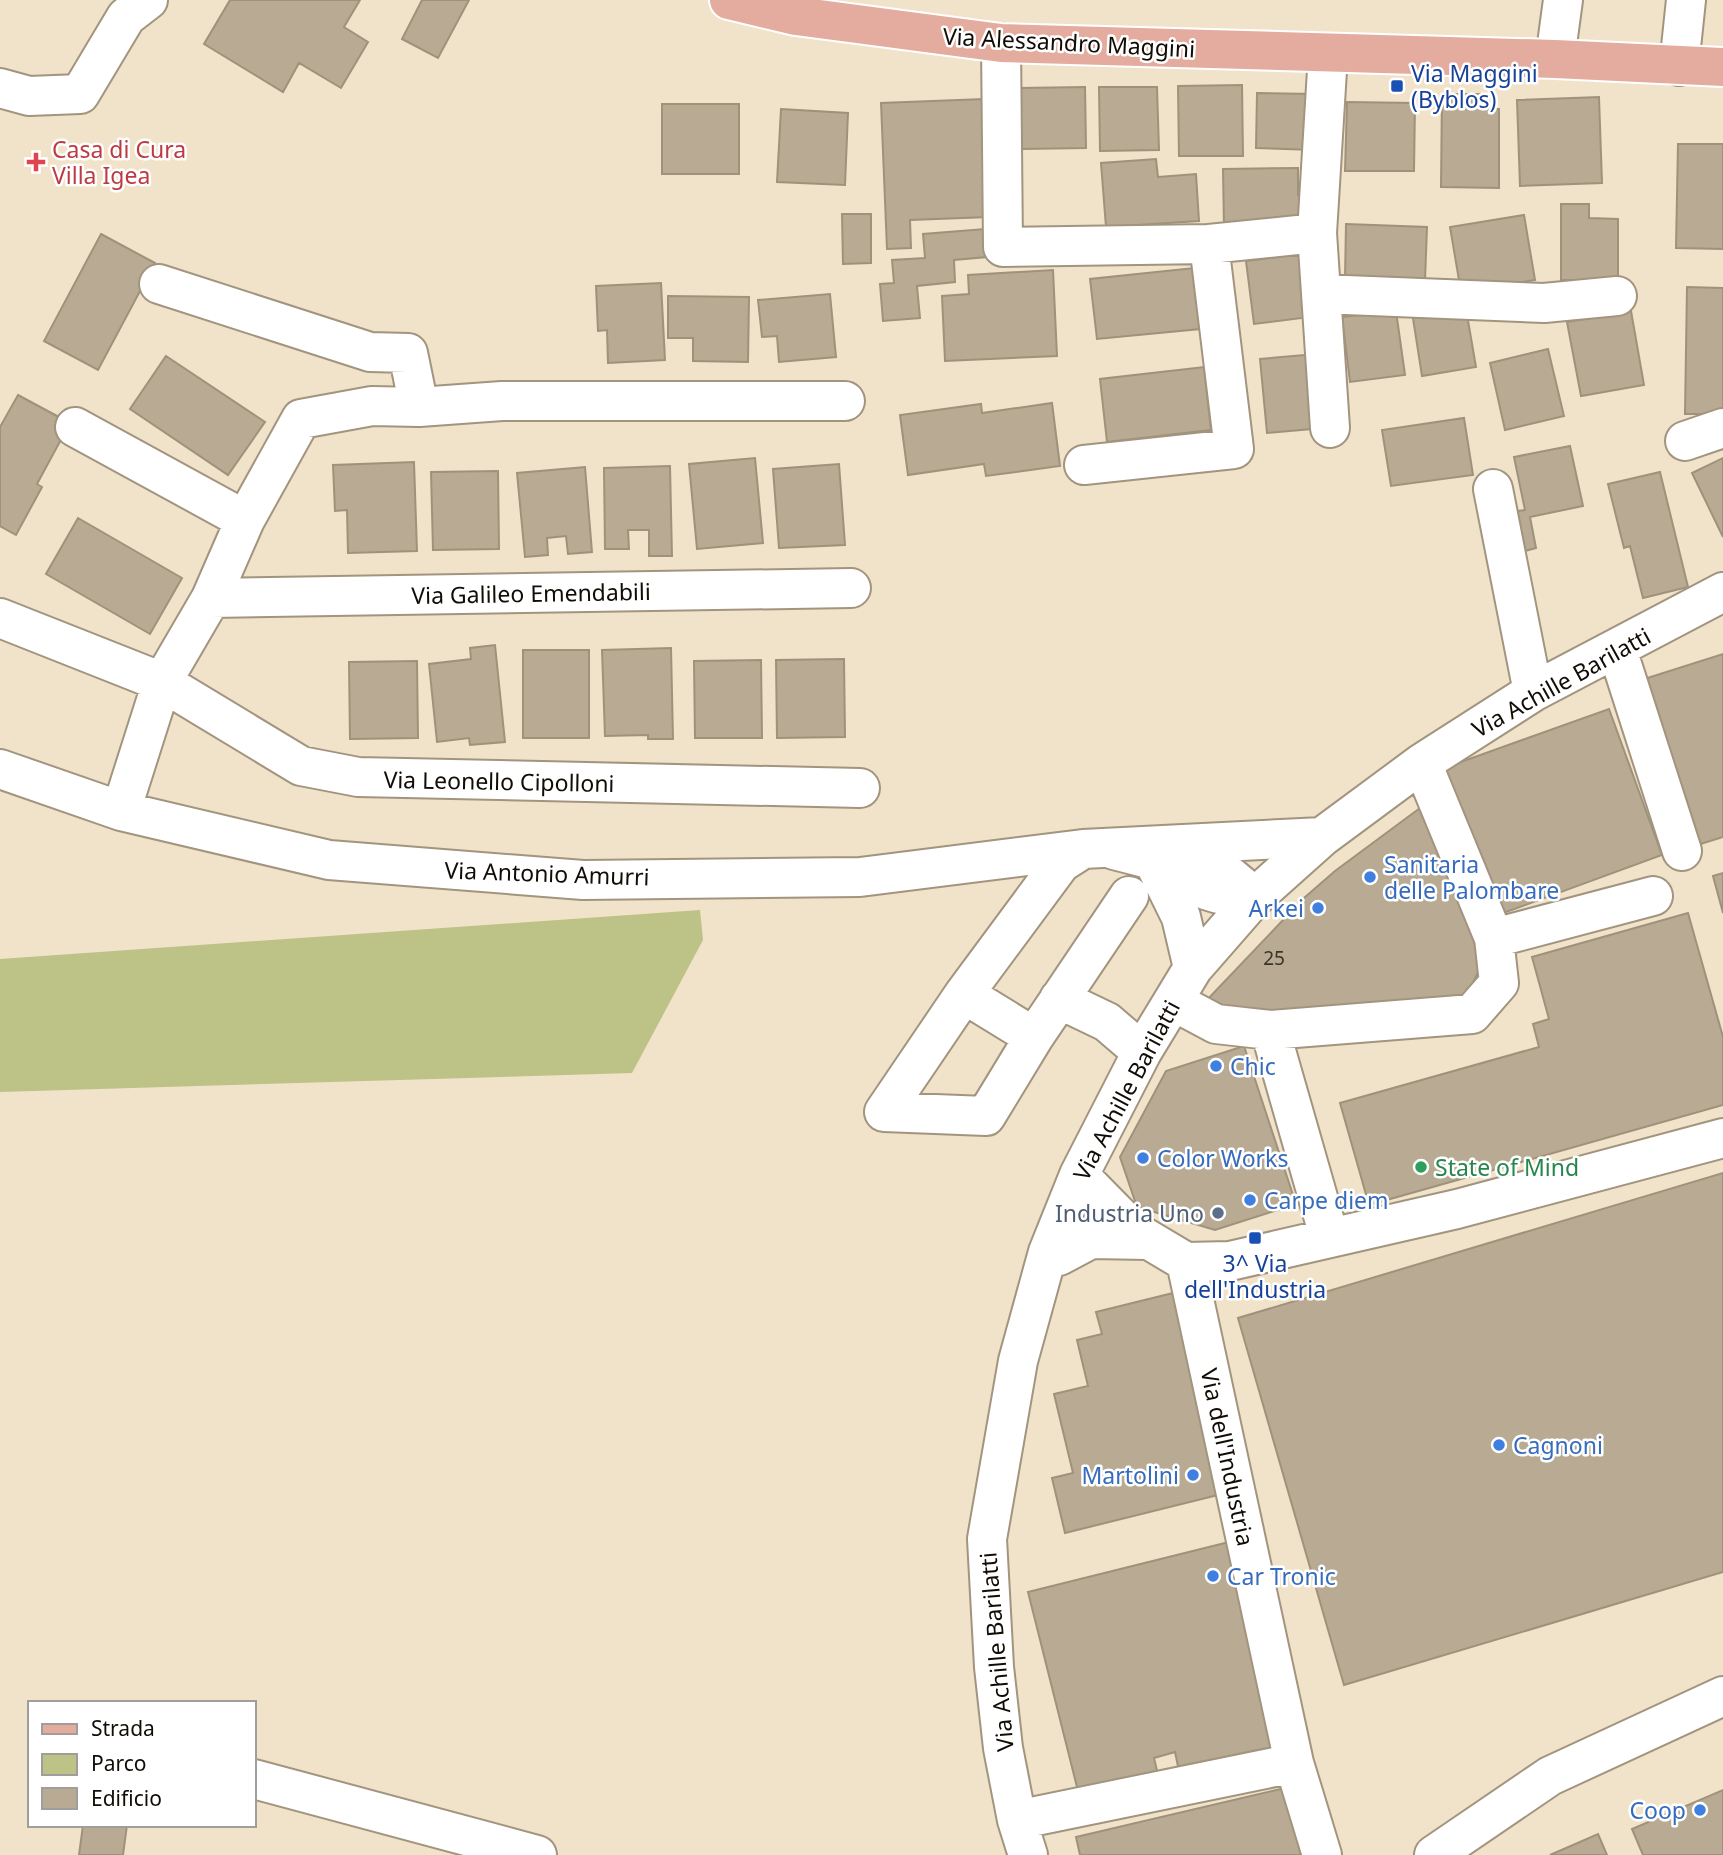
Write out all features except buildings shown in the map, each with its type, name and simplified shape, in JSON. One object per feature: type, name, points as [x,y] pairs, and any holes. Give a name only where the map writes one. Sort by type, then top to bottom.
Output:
[{"type":"main road","name":"Via Alessandro Maggini","points":[[729,0],[796,16],[1001,43],[1555,59],[1723,67]]},
{"type":"street","points":[[0,88],[29,96],[80,94],[126,17],[148,0]]},
{"type":"street","points":[[1555,59],[1563,0]]},
{"type":"street","points":[[1679,66],[1686,0]]},
{"type":"street","points":[[1001,43],[1003,247],[1209,244],[1317,233]]},
{"type":"street","points":[[1328,54],[1317,233],[1330,428]]},
{"type":"street","points":[[1084,465],[1234,449],[1209,244]]},
{"type":"street","points":[[159,284],[370,352],[408,353],[419,407]]},
{"type":"street","points":[[1321,294],[1544,303],[1617,296]]},
{"type":"street","points":[[370,352],[372,406]]},
{"type":"street","points":[[121,811],[162,682],[211,598],[245,520],[301,419],[372,406],[419,407],[502,401],[845,401]]},
{"type":"street","points":[[75,427],[245,520]]},
{"type":"street","points":[[1685,441],[1723,428]]},
{"type":"street","points":[[1493,489],[1532,692]]},
{"type":"street","name":"Via Galileo Emendabili","points":[[211,598],[851,588]]},
{"type":"street","name":"Via Achille Barilatti","points":[[1023,1838],[1003,1748],[994,1667],[987,1539],[1018,1361],[1048,1252],[1079,1175],[1142,1052],[1193,968],[1255,897],[1322,837],[1422,763],[1532,692],[1723,592]]},
{"type":"street","name":"Via Leonello Cipolloni","points":[[0,618],[162,682],[301,766],[358,777],[860,788]]},
{"type":"street","points":[[1617,649],[1682,851]]},
{"type":"street","points":[[1173,1001],[1216,1024],[1270,1030],[1472,1014],[1499,983],[1494,938],[1422,763]]},
{"type":"street","name":"Via Antonio Amurri","points":[[0,769],[121,811],[329,860],[583,880],[860,877],[1094,848],[1152,852],[1219,867],[1255,897]]},
{"type":"street","name":"Via Antonio Amurri","points":[[1152,852],[1322,837]]},
{"type":"street","points":[[1094,848],[1061,863],[964,994],[884,1112],[986,1116],[1034,1037],[1129,896]]},
{"type":"street","points":[[1152,852],[1181,917],[1193,968]]},
{"type":"street","points":[[1494,938],[1653,896]]},
{"type":"street","points":[[964,994],[1034,1037]]},
{"type":"street","points":[[1059,999],[1107,1022],[1142,1052]]},
{"type":"street","points":[[1270,1030],[1329,1237]]},
{"type":"street","points":[[1079,1175],[1108,1207],[1148,1240],[1186,1262],[1230,1261],[1457,1209],[1723,1138]]},
{"type":"street","points":[[1059,1256],[1091,1239],[1148,1240]]},
{"type":"street","name":"Via dell'Industria","points":[[1186,1262],[1294,1762],[1322,1855]]},
{"type":"street","points":[[1434,1855],[1550,1776],[1723,1696]]},
{"type":"street","points":[[1023,1838],[1294,1762]]},
{"type":"street","points":[[256,1780],[537,1855]]},
{"type":"green space","points":[[700,910],[703,940],[632,1073],[0,1092],[0,959]]},
{"type":"place","name":"Via Maggini (Byblos)","points":[[1397,86]]},
{"type":"place","name":"Casa di Cura Villa Igea","points":[[36,162]]},
{"type":"place","name":"Sanitaria delle Palombare","points":[[1370,877]]},
{"type":"place","name":"Arkei","points":[[1318,908]]},
{"type":"place","name":"Chic","points":[[1216,1066]]},
{"type":"place","name":"Color Works","points":[[1143,1158]]},
{"type":"place","name":"State of Mind","points":[[1421,1167]]},
{"type":"place","name":"Carpe diem","points":[[1250,1200]]},
{"type":"place","name":"Industria Uno","points":[[1218,1213]]},
{"type":"place","name":"3^ Via dell'Industria","points":[[1255,1238]]},
{"type":"place","name":"Cagnoni","points":[[1499,1445]]},
{"type":"place","name":"Martolini","points":[[1193,1475]]},
{"type":"place","name":"Car Tronic","points":[[1213,1576]]},
{"type":"place","name":"Coop","points":[[1700,1810]]}]
